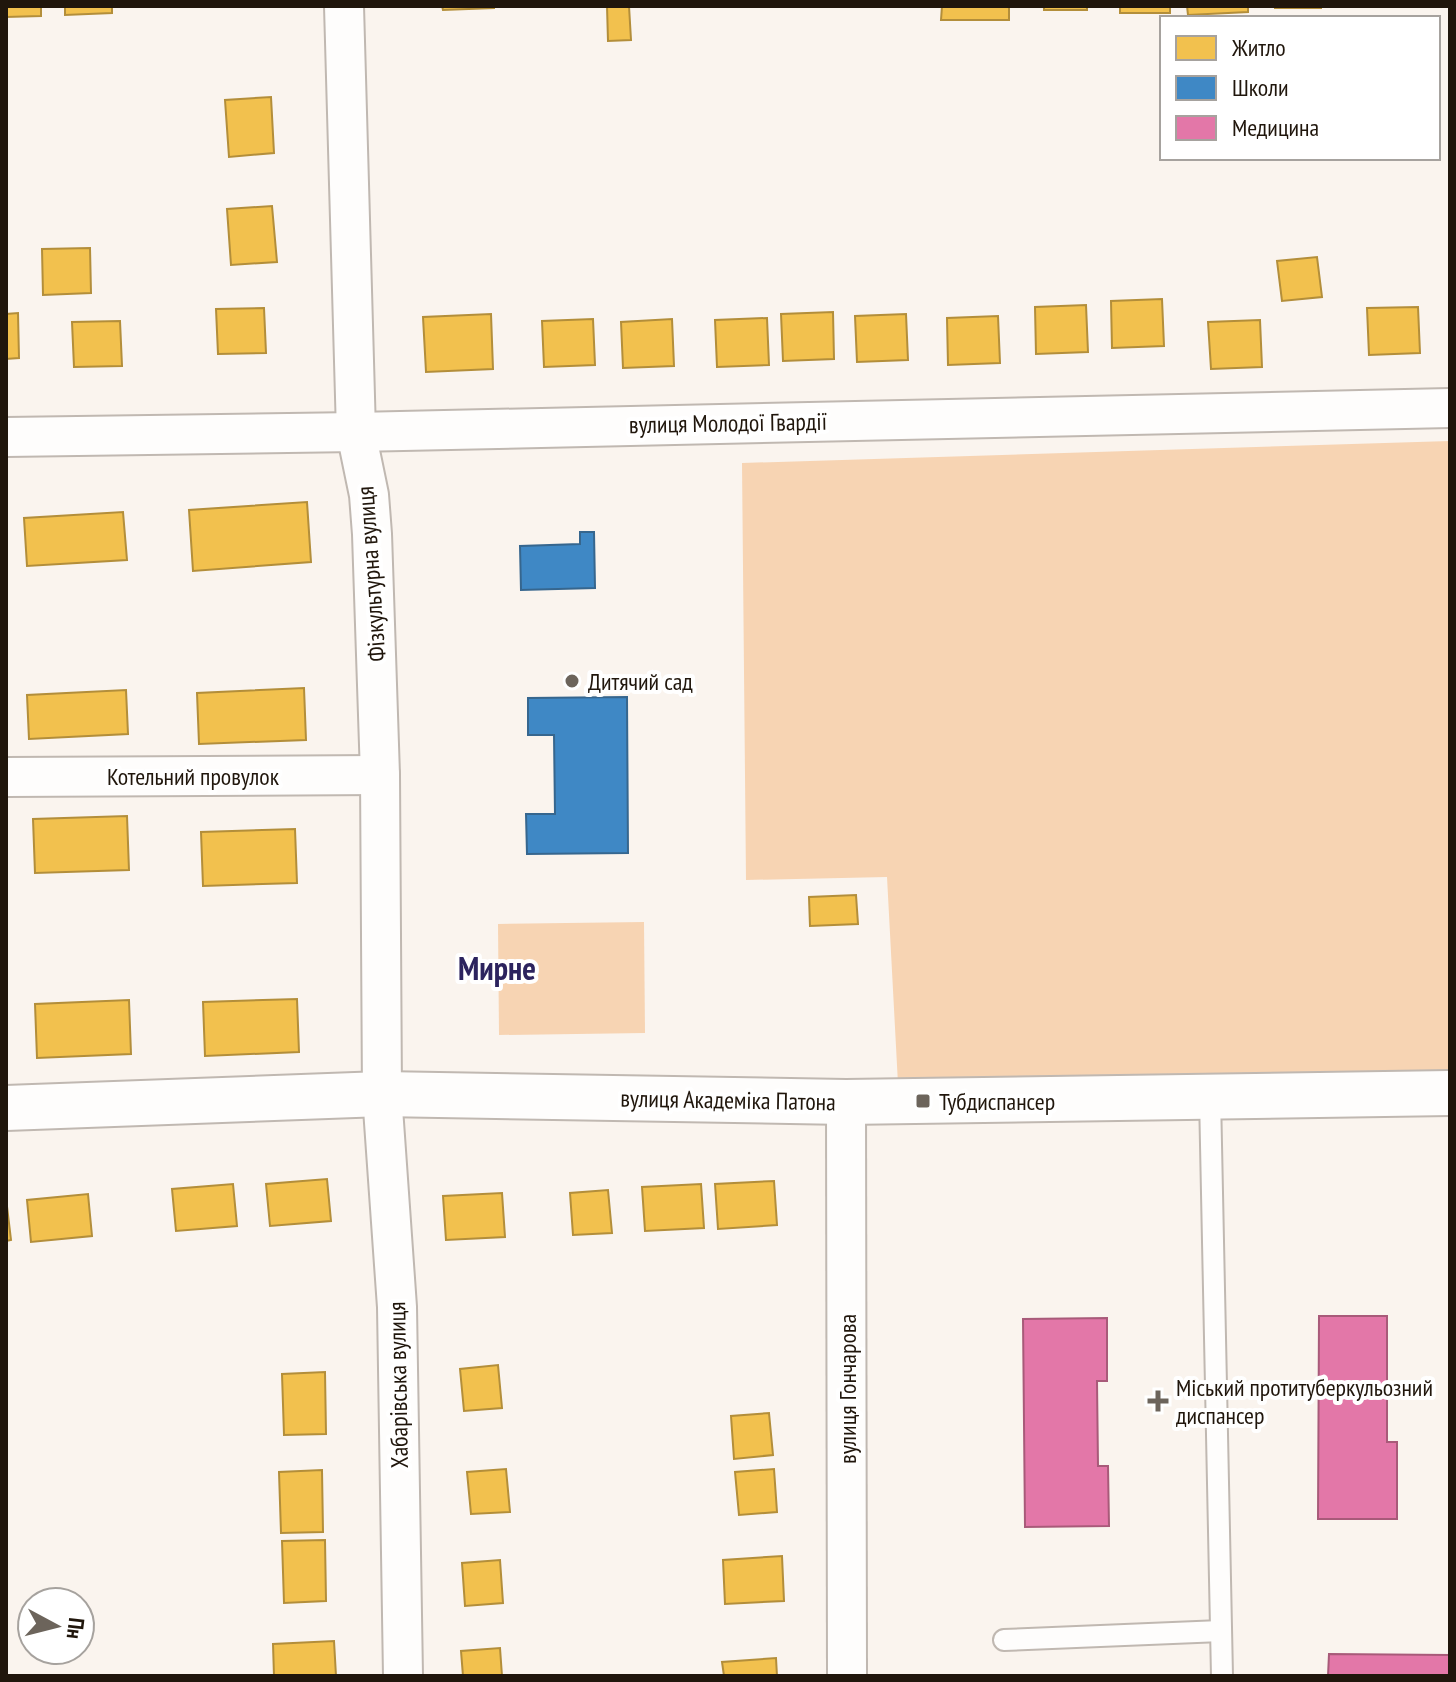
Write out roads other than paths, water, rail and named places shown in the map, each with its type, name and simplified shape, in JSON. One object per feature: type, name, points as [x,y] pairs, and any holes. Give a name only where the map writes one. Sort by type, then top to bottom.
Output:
[{"type":"street","name":"Фізкультурна вулиця","points":[[344,6],[356,432],[369,495],[372,534],[380,775],[382,1094]]},
{"type":"street","name":"вулиця Молодої Гвардії","points":[[6,437],[1450,408]]},
{"type":"street","name":"Котельний провулок","points":[[6,777],[380,775]]},
{"type":"street","name":"вулиця Академіка Патона","points":[[6,1108],[382,1094],[846,1102],[1450,1093]]},
{"type":"street","name":"Хабарівська вулиця","points":[[382,1094],[397,1307],[403,1676]]},
{"type":"street","name":"вулиця Гончарова","points":[[846,1102],[847,1676]]},
{"type":"lane","points":[[1210,1096],[1222,1676]]},
{"type":"lane","points":[[1004,1640],[1221,1631]]},
{"type":"place","name":"Дитячий сад","points":[[572,681]]},
{"type":"place","name":"Тубдиспансер","points":[[923,1101]]},
{"type":"place","name":"Міський протитуберкульозний диспансер","points":[[1158,1401]]},
{"type":"district","name":"Мирне","points":[[497,968]]}]
